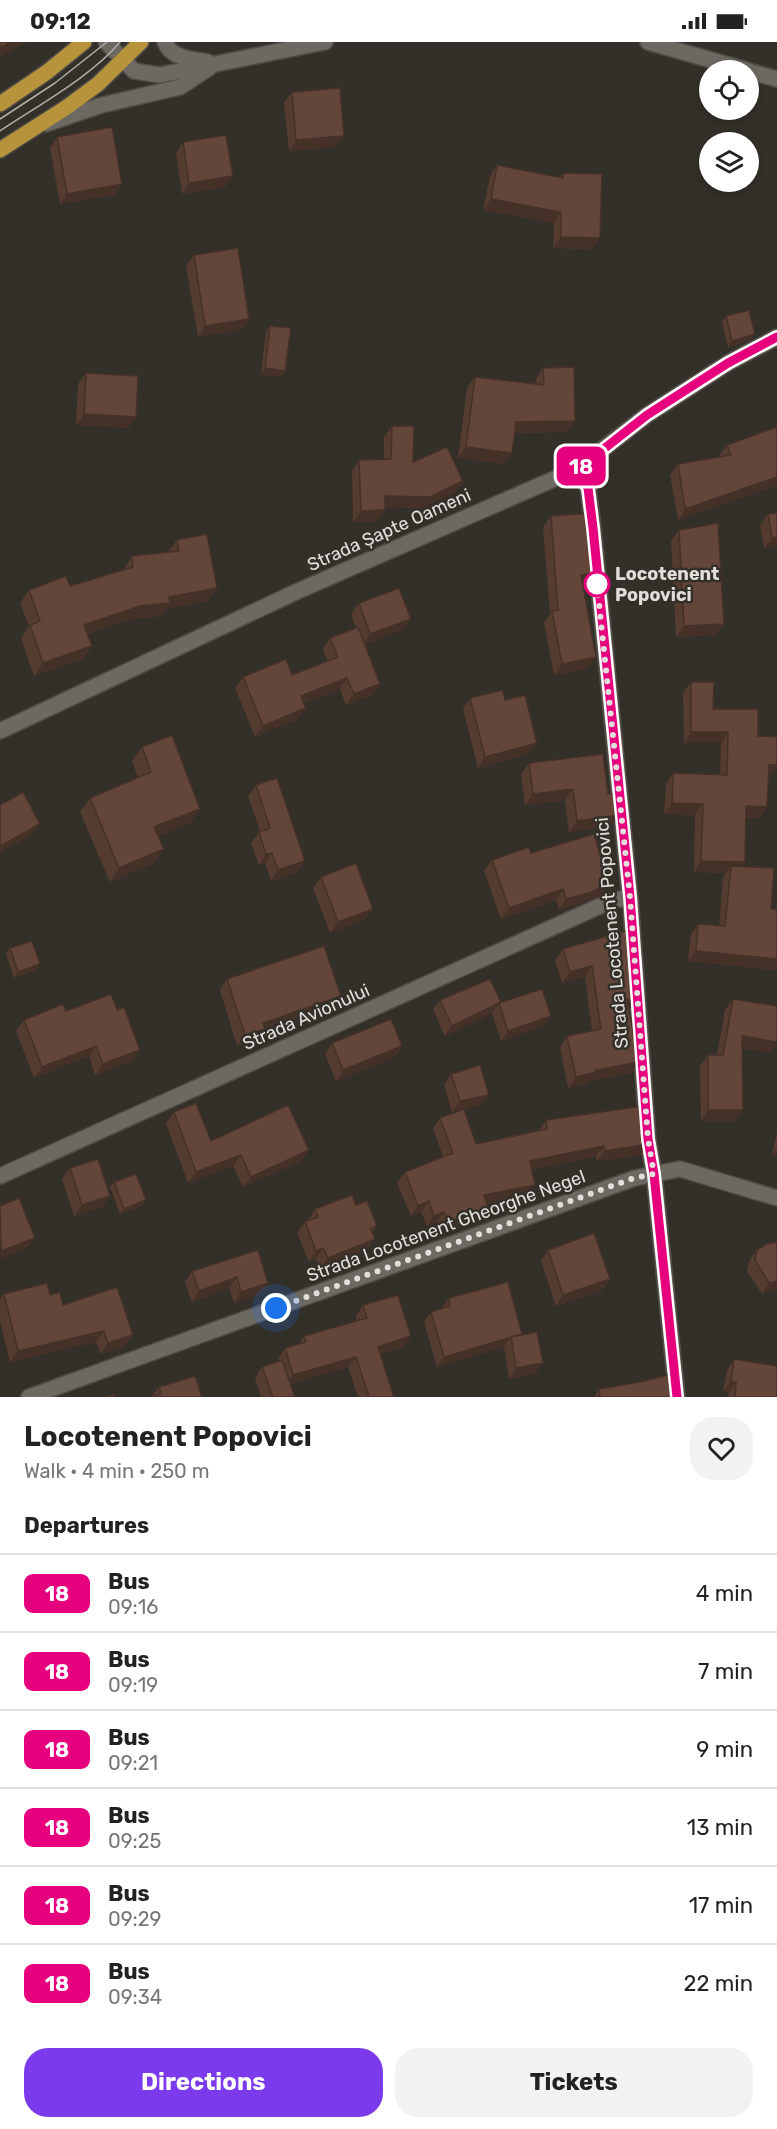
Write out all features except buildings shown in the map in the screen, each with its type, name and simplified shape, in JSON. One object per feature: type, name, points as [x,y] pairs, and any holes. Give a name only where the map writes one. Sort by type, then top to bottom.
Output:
[{"type":"main road","points":[[0,104],[47,72],[84,42]]},
{"type":"main road","points":[[0,150],[68,107],[98,84],[141,42]]},
{"type":"street","points":[[106,42],[134,71],[160,75],[325,42]]},
{"type":"street","points":[[165,42],[167,48],[179,57],[217,64]]},
{"type":"street","points":[[655,43],[711,60]]},
{"type":"street","points":[[36,127],[102,105],[180,87],[217,64]]},
{"type":"street","points":[[759,74],[777,79]]},
{"type":"street","name":"Strada Șapte Oameni","points":[[0,731],[298,591],[577,470],[647,415],[728,363],[777,337]]},
{"type":"street","name":"Strada Locotenent Popovici","points":[[577,470],[588,488],[630,897],[648,1139],[654,1174],[677,1397]]},
{"type":"street","name":"Strada Avionului","points":[[0,1176],[611,901],[630,897]]},
{"type":"street","name":"Strada Locotenent Gheorghe Negel","points":[[29,1397],[634,1178],[680,1169],[777,1198]]},
{"type":"tram line","points":[[0,119],[55,83],[107,42]]},
{"type":"tram line","points":[[0,131],[79,79],[95,67],[120,42]]},
{"type":"bus line","name":"18","points":[[677,1397],[654,1174],[648,1139],[630,897],[597,589],[593,528],[588,488],[577,470],[647,415],[728,363],[777,337]]},
{"type":"place","name":"Locotenent Popovici","points":[[597,584]]},
{"type":"route","points":[[276,1308],[634,1178],[654,1174],[648,1139],[630,897],[597,584]]}]
